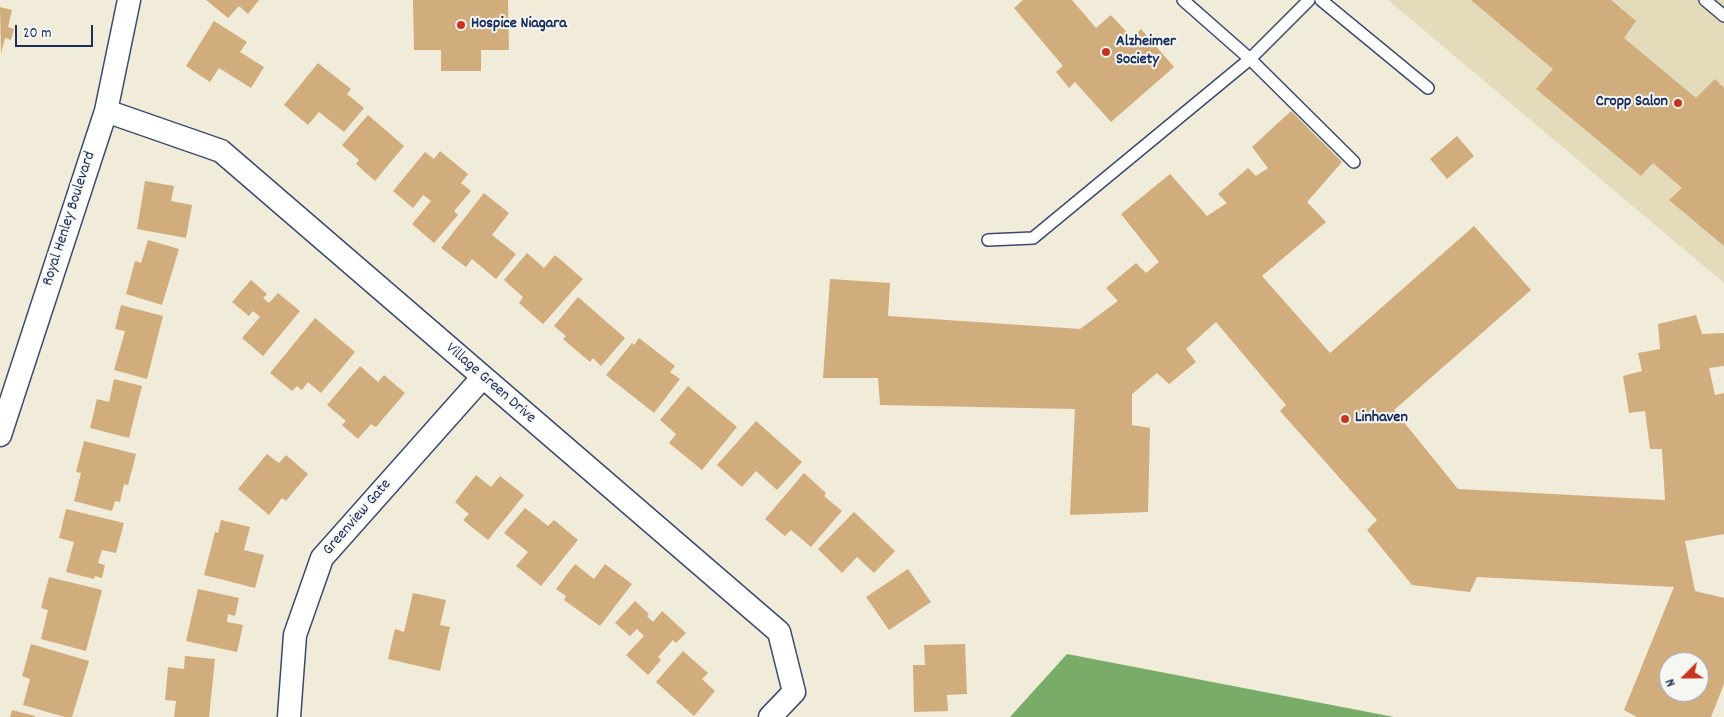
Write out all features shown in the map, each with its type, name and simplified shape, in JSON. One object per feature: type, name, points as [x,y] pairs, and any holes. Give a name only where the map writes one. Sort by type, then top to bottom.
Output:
[{"type":"street","name":"Royal Henley Boulevard","points":[[0,435],[106,110],[129,0]]},
{"type":"street","name":"Village Green Drive","points":[[106,110],[221,151],[482,378],[779,632],[794,692],[770,717]]},
{"type":"street","name":"Greenview Gate","points":[[289,717],[295,635],[322,558],[482,378]]},
{"type":"lane","points":[[1183,0],[1250,59],[1354,162]]},
{"type":"lane","points":[[988,240],[1033,238],[1250,59],[1309,0]]},
{"type":"lane","points":[[1322,0],[1428,88]]},
{"type":"lane","points":[[1705,0],[1724,16]]},
{"type":"shaded area","points":[[1388,0],[1724,0],[1724,283]]},
{"type":"green space","points":[[1067,654],[1394,717],[1010,717]]},
{"type":"building","points":[[206,0],[259,0],[248,14],[239,6],[228,18]]},
{"type":"building","name":"Hospice Niagara","points":[[413,0],[508,0],[509,50],[481,50],[481,71],[441,71],[441,50],[414,50]]},
{"type":"building","name":"Alzheimer Society","points":[[1023,0],[1072,0],[1096,28],[1111,15],[1132,38],[1141,29],[1174,67],[1111,122],[1075,82],[1069,88],[1056,72],[1063,66],[1014,8]]},
{"type":"building","points":[[1471,0],[1611,0],[1636,21],[1624,38],[1696,98],[1715,79],[1724,88],[1724,246],[1669,200],[1682,188],[1653,163],[1641,176],[1536,89],[1553,69]]},
{"type":"building","points":[[0,7],[12,10],[8,27],[14,29],[11,40],[5,38],[1,54]]},
{"type":"building","points":[[214,21],[247,42],[240,52],[264,67],[251,88],[219,68],[210,82],[186,66]]},
{"type":"building","points":[[318,63],[351,89],[347,94],[364,108],[344,132],[319,112],[308,125],[284,105]]},
{"type":"building","name":"Linhaven","points":[[1291,111],[1342,162],[1307,202],[1326,222],[1262,276],[1330,353],[1474,226],[1531,290],[1394,410],[1458,489],[1665,500],[1662,449],[1650,449],[1645,411],[1629,413],[1623,376],[1642,371],[1638,353],[1660,349],[1658,324],[1696,315],[1702,334],[1724,333],[1724,366],[1709,368],[1715,395],[1724,393],[1724,534],[1685,541],[1695,591],[1724,598],[1724,684],[1711,717],[1637,717],[1624,710],[1674,587],[1477,577],[1470,592],[1412,585],[1367,530],[1377,520],[1280,411],[1286,405],[1216,322],[1186,349],[1196,362],[1169,384],[1157,373],[1132,394],[1132,425],[1150,428],[1148,512],[1070,515],[1075,409],[880,405],[878,378],[823,378],[830,279],[890,283],[888,316],[1080,329],[1118,301],[1106,288],[1136,263],[1146,273],[1159,262],[1121,214],[1170,174],[1207,216],[1227,203],[1218,194],[1248,168],[1256,176],[1268,168],[1252,147]]},
{"type":"building","points":[[368,115],[404,146],[375,181],[356,164],[359,160],[342,145]]},
{"type":"building","points":[[1457,136],[1474,156],[1447,179],[1430,159]]},
{"type":"building","points":[[440,151],[468,174],[461,183],[471,191],[454,211],[458,215],[434,243],[412,224],[431,201],[423,195],[413,208],[393,191],[425,152],[434,159]]},
{"type":"building","points":[[145,181],[174,186],[171,201],[192,205],[186,238],[137,229]]},
{"type":"building","points":[[484,193],[509,213],[492,235],[516,254],[496,279],[472,259],[466,267],[441,248]]},
{"type":"building","points":[[148,240],[179,249],[162,305],[126,294],[135,261],[141,263]]},
{"type":"building","points":[[527,253],[544,268],[555,255],[583,279],[543,324],[519,303],[523,297],[504,280]]},
{"type":"building","points":[[251,280],[267,294],[263,298],[269,303],[278,293],[300,311],[263,356],[242,338],[260,317],[253,311],[249,316],[232,302]]},
{"type":"building","points":[[578,297],[625,338],[601,366],[593,358],[590,362],[563,339],[566,336],[554,326]]},
{"type":"building","points":[[121,305],[163,316],[147,379],[114,370],[125,331],[115,329]]},
{"type":"building","points":[[315,318],[355,352],[321,393],[308,382],[302,390],[297,386],[292,391],[270,373]]},
{"type":"building","points":[[639,338],[675,366],[670,372],[680,379],[654,413],[606,375],[632,343],[634,345]]},
{"type":"building","points":[[360,366],[378,382],[384,375],[405,393],[376,427],[371,424],[358,439],[342,425],[346,421],[327,405]]},
{"type":"building","points":[[114,379],[142,386],[129,438],[90,428],[97,399],[109,402]]},
{"type":"building","points":[[688,386],[737,427],[702,470],[669,443],[676,434],[660,420]]},
{"type":"building","points":[[756,421],[802,462],[777,490],[756,471],[742,487],[717,465]]},
{"type":"building","points":[[84,441],[136,454],[128,485],[124,484],[120,502],[115,501],[112,511],[74,501],[81,473],[76,472]]},
{"type":"building","points":[[267,454],[279,463],[286,455],[308,474],[286,501],[282,498],[269,515],[238,489]]},
{"type":"building","points":[[804,473],[826,493],[824,496],[842,511],[811,547],[791,530],[785,536],[765,519]]},
{"type":"building","points":[[476,475],[491,487],[500,476],[524,495],[488,540],[463,520],[469,514],[455,502]]},
{"type":"building","points":[[525,508],[548,526],[554,520],[578,540],[541,586],[516,566],[528,552],[504,533]]},
{"type":"building","points":[[66,509],[124,523],[116,553],[102,550],[98,563],[105,565],[102,578],[95,576],[94,579],[66,572],[74,542],[59,538]]},
{"type":"building","points":[[854,512],[895,551],[874,573],[857,557],[842,573],[818,549]]},
{"type":"building","points":[[221,520],[250,527],[244,550],[264,555],[255,588],[204,575],[215,532],[218,533]]},
{"type":"building","points":[[575,564],[594,579],[605,564],[632,584],[600,626],[564,600],[566,596],[556,589]]},
{"type":"building","points":[[908,569],[931,602],[889,630],[866,597]]},
{"type":"building","points":[[49,577],[102,590],[86,651],[41,639],[48,610],[41,608]]},
{"type":"building","points":[[198,589],[239,598],[235,616],[228,614],[227,622],[243,625],[237,652],[186,641]]},
{"type":"building","points":[[413,593],[446,600],[440,625],[450,627],[440,671],[388,659],[395,629],[404,632]]},
{"type":"building","points":[[635,601],[649,614],[647,616],[653,622],[662,611],[686,633],[676,643],[673,640],[658,657],[661,660],[648,675],[626,655],[644,636],[637,629],[630,636],[615,623]]},
{"type":"building","points":[[31,644],[89,661],[72,717],[65,717],[23,705],[30,679],[22,676]]},
{"type":"building","points":[[965,644],[967,694],[947,695],[948,711],[914,712],[913,665],[925,665],[924,645]]},
{"type":"building","points":[[683,651],[708,673],[702,679],[715,691],[694,716],[656,682]]},
{"type":"building","points":[[185,656],[215,659],[209,717],[174,717],[176,701],[165,700],[168,667],[184,669]]},
{"type":"building","points":[[12,710],[35,716],[35,717],[10,717]]},
{"type":"place","name":"Hospice Niagara","points":[[461,25]]},
{"type":"place","name":"Alzheimer Society","points":[[1106,52]]},
{"type":"place","name":"Cropp Salon","points":[[1678,103]]},
{"type":"place","name":"Linhaven","points":[[1345,419]]}]
